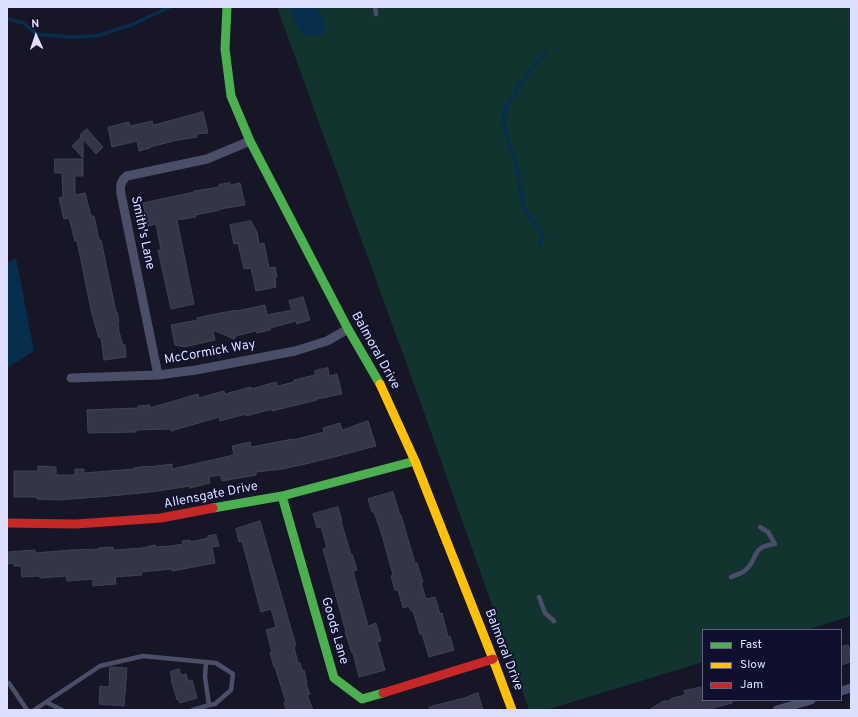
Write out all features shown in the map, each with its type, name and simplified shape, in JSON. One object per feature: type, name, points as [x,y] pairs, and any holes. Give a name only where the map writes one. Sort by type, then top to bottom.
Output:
[{"type":"street","name":"Balmoral Drive","points":[[227,7],[225,49],[231,96],[250,141],[348,329],[377,378],[415,461],[512,710]]},
{"type":"street","name":"Smith's Lane","points":[[158,376],[120,194],[121,183],[127,176],[207,159],[250,141]]},
{"type":"street","name":"McCormick Way","points":[[71,378],[158,376],[196,370],[295,351],[327,341],[348,329]]},
{"type":"street","name":"Allensgate Drive","points":[[7,523],[76,524],[162,518],[282,496],[415,461]]},
{"type":"street","name":"Goods Lane","points":[[282,496],[334,678],[362,699],[493,659]]},
{"type":"street","points":[[777,710],[807,701]]},
{"type":"lane","points":[[375,7],[376,14]]},
{"type":"lane","points":[[731,577],[741,574],[748,568],[751,565],[756,553],[760,549],[764,546],[775,544],[768,532],[760,527]]},
{"type":"lane","points":[[539,597],[545,613],[554,621]]},
{"type":"lane","points":[[34,710],[100,666],[143,656],[216,663],[232,674],[232,690],[215,704],[193,710]]},
{"type":"lane","points":[[206,662],[205,677],[209,705]]},
{"type":"lane","points":[[9,684],[27,710]]},
{"type":"lane","points":[[46,702],[62,710]]},
{"type":"green space","points":[[277,7],[851,7],[851,616],[809,629],[702,629],[702,662],[546,710],[529,710],[419,398]]},
{"type":"water","points":[[289,7],[315,7],[322,16],[325,26],[324,34],[310,36],[300,31]]},
{"type":"water","points":[[16,258],[34,351],[7,368],[7,263]]},
{"type":"building","points":[[203,112],[208,133],[197,134],[197,137],[178,140],[139,151],[137,141],[112,147],[108,127],[129,122],[130,126],[152,121],[153,125]]},
{"type":"building","points":[[87,129],[103,147],[96,154],[83,139],[83,158],[72,146],[81,137],[80,135]]},
{"type":"building","points":[[55,159],[83,159],[83,176],[75,176],[75,195],[85,193],[91,216],[94,216],[99,240],[101,240],[117,312],[119,332],[123,345],[125,345],[126,357],[104,360],[101,337],[99,338],[92,314],[77,241],[75,241],[69,218],[64,219],[59,198],[63,197],[62,173],[55,173]]},
{"type":"building","points":[[230,183],[230,185],[240,183],[245,205],[220,209],[195,215],[196,217],[177,220],[194,304],[171,309],[158,250],[161,250],[156,224],[148,226],[143,203],[194,191],[219,187],[219,185]]},
{"type":"building","points":[[251,221],[257,232],[259,244],[264,243],[269,268],[275,267],[277,277],[275,277],[276,287],[256,291],[251,268],[244,269],[238,243],[234,244],[230,225]]},
{"type":"building","points":[[303,297],[310,320],[297,324],[296,321],[270,328],[270,330],[257,333],[256,331],[236,336],[234,339],[213,330],[215,340],[184,347],[175,345],[171,325],[198,320],[197,318],[210,315],[265,305],[267,315],[292,310],[289,301]]},
{"type":"building","points":[[328,368],[329,376],[337,374],[342,394],[272,411],[272,409],[220,421],[219,417],[171,431],[170,429],[136,430],[136,432],[88,433],[87,410],[138,408],[138,406],[150,405],[150,408],[198,394],[199,398],[224,391],[225,394],[276,382],[278,386],[315,375],[315,371]]},
{"type":"building","points":[[368,421],[376,446],[301,465],[256,472],[256,475],[222,481],[220,475],[209,477],[210,483],[190,488],[190,486],[110,496],[59,500],[37,499],[37,497],[14,497],[14,471],[38,471],[38,466],[56,467],[56,475],[75,475],[75,469],[84,469],[84,473],[172,464],[172,469],[234,455],[232,446],[250,442],[251,447],[293,440],[324,432],[323,428],[340,423],[342,430]]},
{"type":"building","points":[[393,492],[415,563],[417,563],[423,582],[421,583],[426,599],[435,597],[440,614],[442,613],[448,637],[450,636],[454,650],[429,657],[413,611],[411,611],[409,606],[403,608],[398,590],[395,590],[391,576],[393,575],[382,535],[368,499]]},
{"type":"building","points":[[338,507],[351,555],[352,554],[357,570],[353,571],[368,626],[376,623],[381,641],[377,642],[385,670],[359,677],[353,653],[345,632],[323,549],[327,548],[321,527],[317,528],[313,514]]},
{"type":"building","points":[[260,521],[296,646],[294,647],[298,663],[300,663],[302,671],[304,670],[306,684],[310,694],[307,695],[313,710],[286,710],[284,703],[286,702],[270,653],[272,652],[266,630],[276,627],[271,609],[261,612],[242,541],[239,542],[236,529]]},
{"type":"building","points":[[216,535],[219,546],[212,547],[215,563],[172,571],[172,569],[141,572],[142,575],[115,577],[116,584],[93,586],[93,579],[67,581],[66,576],[40,578],[39,576],[22,577],[21,566],[14,566],[13,563],[7,564],[7,552],[35,550],[35,553],[113,547],[113,550],[142,548],[155,545],[156,547],[165,547],[183,544],[182,541],[190,540],[190,542]]},
{"type":"building","points":[[848,645],[851,654],[851,662],[842,665],[842,647]]},
{"type":"building","points":[[110,667],[127,668],[124,706],[99,704],[100,686],[109,687]]},
{"type":"building","points":[[179,669],[181,675],[186,674],[188,681],[192,680],[197,698],[180,703],[179,700],[177,700],[170,672]]},
{"type":"building","points":[[702,687],[702,701],[732,701],[732,703],[706,710],[649,710],[665,700],[666,702],[673,698],[685,695],[684,691]]},
{"type":"building","points":[[478,693],[483,710],[430,710],[429,707],[464,698]]},
{"type":"waterway","points":[[7,19],[24,23],[36,34],[70,37],[96,36],[131,25],[170,7]]},
{"type":"waterway","points":[[539,245],[541,244],[543,235],[523,206],[516,163],[503,122],[504,113],[516,90],[532,67],[546,52]]},
{"type":"traffic: fast","points":[[227,7],[225,49],[231,96],[250,141],[348,329],[380,384]]},
{"type":"traffic: fast","points":[[213,508],[282,496],[415,461]]},
{"type":"traffic: fast","points":[[282,496],[334,678],[362,699],[383,693]]},
{"type":"traffic: slow","points":[[380,384],[415,461],[512,710]]},
{"type":"traffic: jam","points":[[7,523],[76,524],[161,518],[213,508]]},
{"type":"traffic: jam","points":[[383,693],[493,659]]}]
